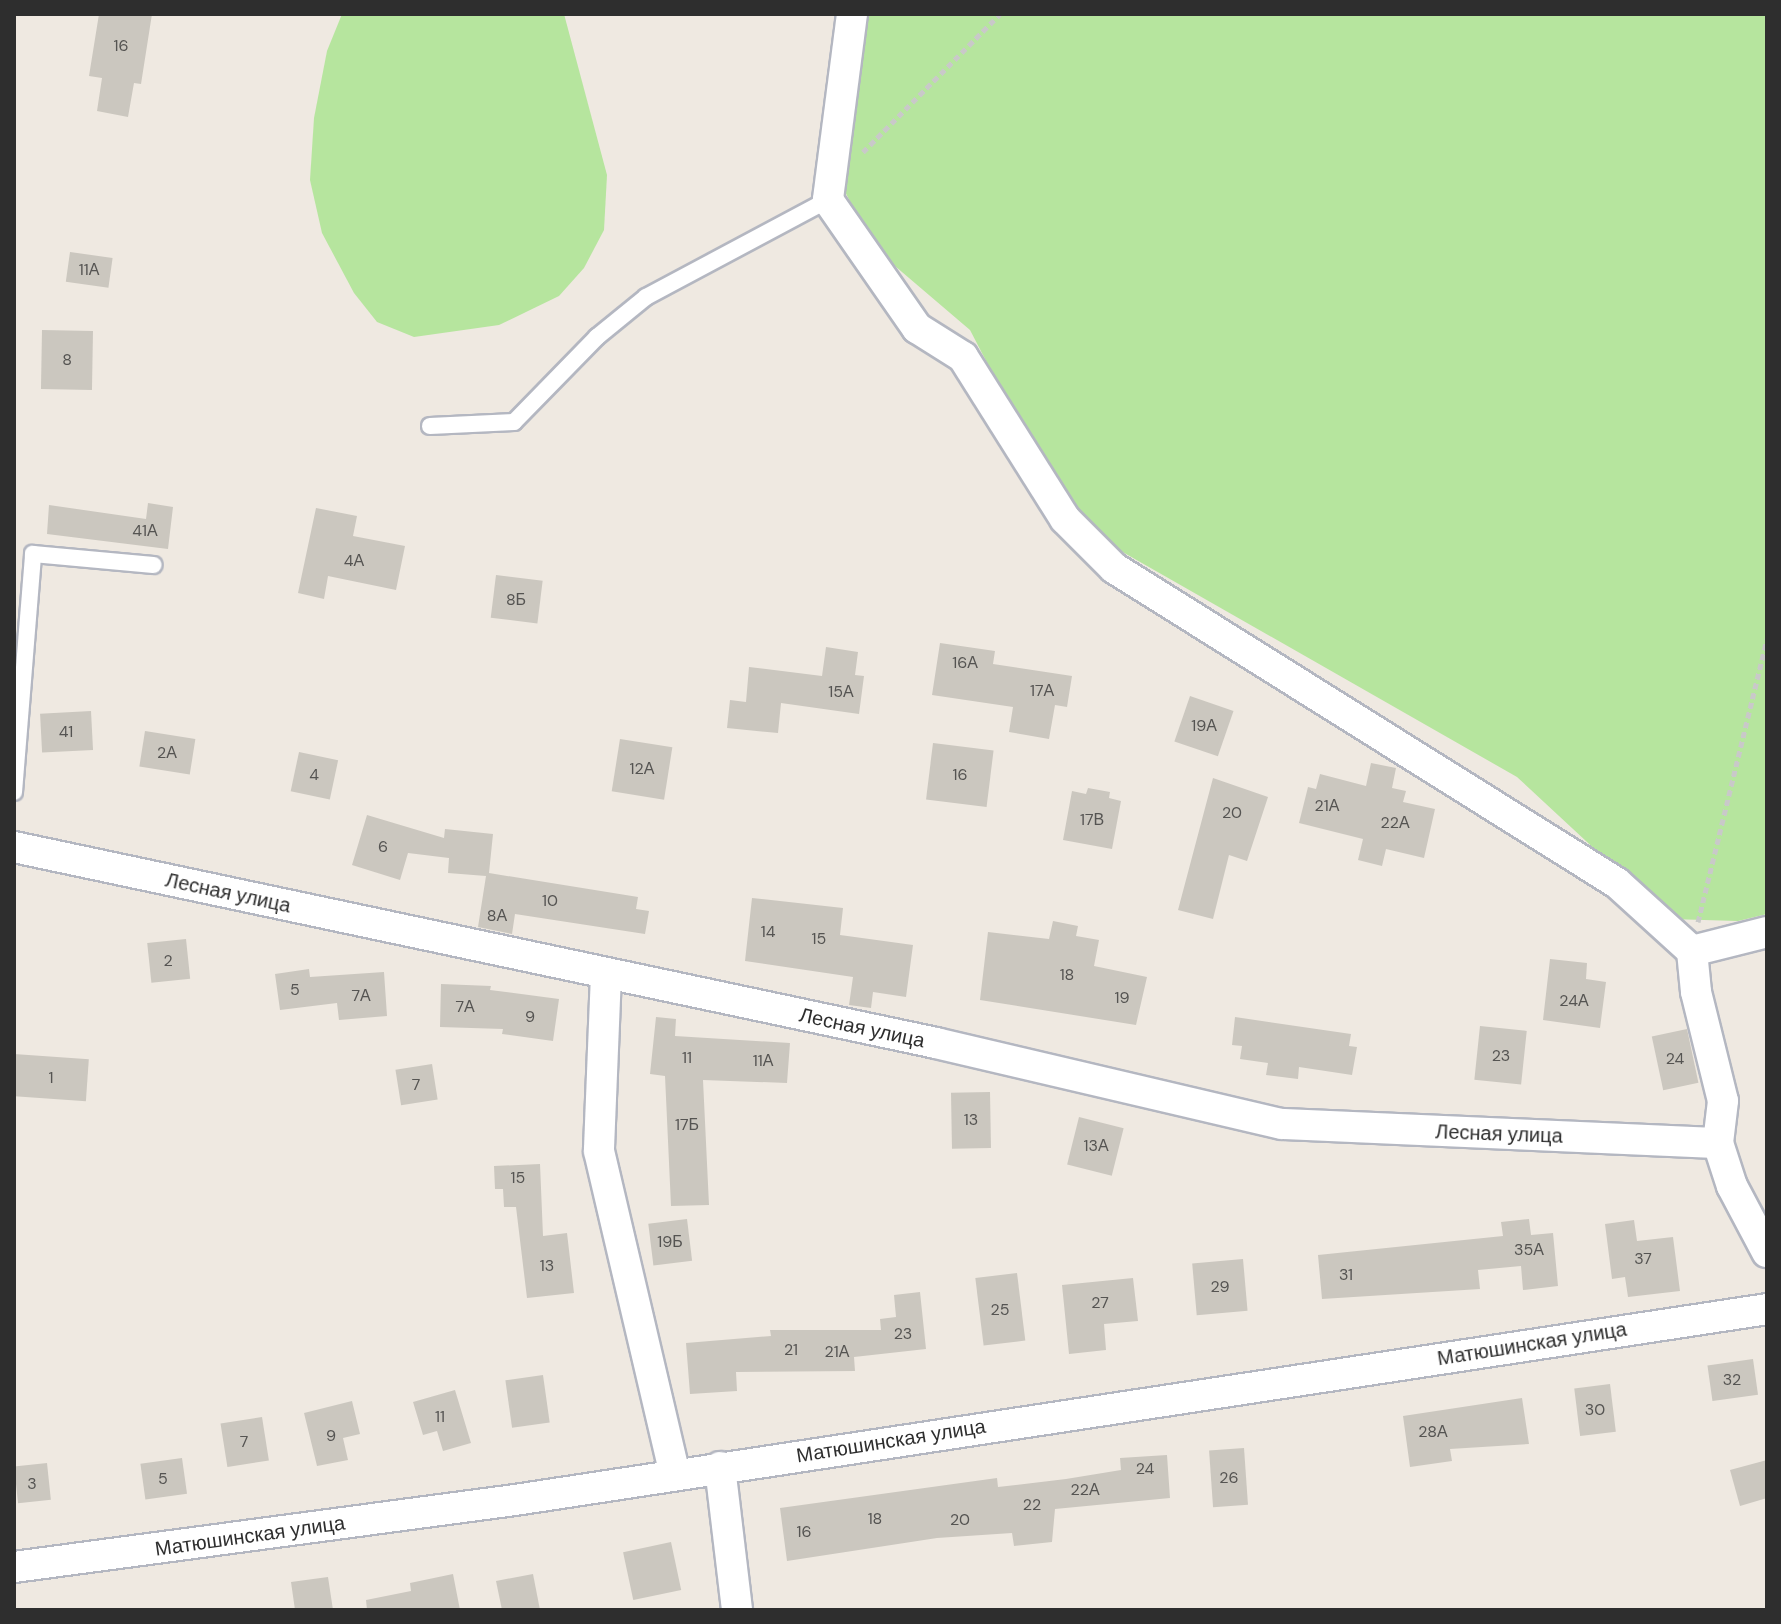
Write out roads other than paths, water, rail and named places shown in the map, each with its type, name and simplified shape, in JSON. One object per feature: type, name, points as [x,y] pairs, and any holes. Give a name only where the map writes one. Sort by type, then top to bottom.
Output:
[{"type":"street","points":[[852,14],[829,192],[917,328],[963,357],[1065,519],[1114,568],[1617,883],[1692,951],[1696,992],[1723,1101],[1718,1143],[1732,1186],[1767,1252]]},
{"type":"street","name":"Лесная улица","points":[[14,847],[936,1043],[1282,1124],[1718,1143]]},
{"type":"street","points":[[1692,951],[1767,932]]},
{"type":"street","points":[[606,974],[599,1151],[675,1474]]},
{"type":"street","name":"Матюшинская улица","points":[[14,1567],[675,1474],[1767,1309]]},
{"type":"street","points":[[720,1467],[737,1610]]},
{"type":"lane","points":[[430,426],[514,422],[597,337],[646,297],[829,192]]},
{"type":"lane","points":[[14,792],[33,554],[153,565]]}]
